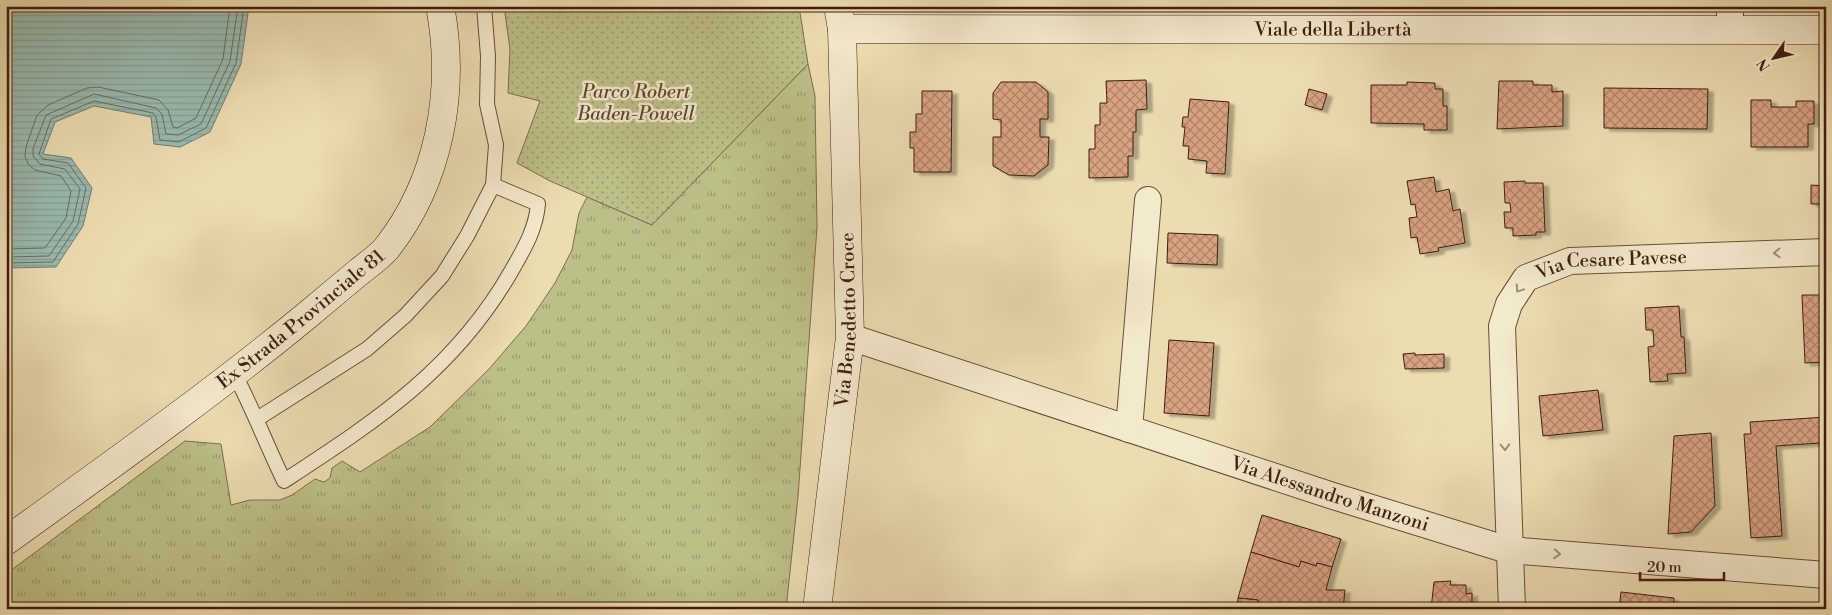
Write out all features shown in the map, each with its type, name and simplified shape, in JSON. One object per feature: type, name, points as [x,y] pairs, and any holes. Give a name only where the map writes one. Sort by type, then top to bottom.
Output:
[{"type":"street","name":"Ex Strada Provinciale 81","points":[[6,541],[235,375],[385,251],[405,221],[428,173],[442,121],[447,55],[440,6]]},
{"type":"street","name":"Viale della Libertà","points":[[840,18],[1730,17],[1826,30]]},
{"type":"street","name":"Via Benedetto Croce","points":[[817,609],[850,337],[840,18]]},
{"type":"street","points":[[1129,428],[1148,200]]},
{"type":"street","name":"Via Cesare Pavese","points":[[1512,609],[1508,550],[1502,326],[1509,304],[1526,278],[1570,261],[1826,252]]},
{"type":"street","name":"Via Alessandro Manzoni","points":[[850,337],[1333,496],[1508,550],[1826,575]]},
{"type":"lane","points":[[257,419],[366,349],[405,316],[442,276],[467,236],[493,186],[496,145],[487,104],[488,56],[484,6]]},
{"type":"lane","points":[[235,375],[257,419],[284,481],[391,408],[458,348],[502,288],[527,244],[537,217],[538,204],[493,186]]},
{"type":"green space","name":"Parco Robert Baden-Powell","points":[[504,6],[799,6],[808,64],[652,225],[550,181],[517,163],[540,101],[508,93],[510,49]]},
{"type":"green space","points":[[808,64],[815,96],[817,227],[798,497],[786,609],[6,609],[6,574],[185,441],[221,444],[231,505],[250,500],[280,500],[292,495],[315,479],[324,482],[330,478],[332,468],[342,461],[360,472],[430,427],[489,369],[526,326],[555,283],[572,250],[579,213],[587,197],[652,225]]},
{"type":"water","points":[[6,6],[249,6],[241,64],[210,132],[180,147],[154,144],[151,117],[94,106],[55,122],[43,154],[71,158],[92,188],[83,226],[56,267],[6,268]]},
{"type":"building","points":[[1146,80],[1147,109],[1136,110],[1136,132],[1133,132],[1133,156],[1128,156],[1128,177],[1089,178],[1089,149],[1095,149],[1095,125],[1100,125],[1100,103],[1107,103],[1106,81]]},
{"type":"building","points":[[1499,81],[1533,81],[1533,85],[1552,85],[1552,92],[1563,91],[1563,126],[1497,129]]},
{"type":"building","points":[[1001,82],[1036,82],[1048,92],[1048,119],[1040,119],[1040,137],[1049,137],[1048,165],[1034,176],[1009,175],[993,166],[993,137],[1001,137],[1001,120],[993,119],[993,93]]},
{"type":"building","points":[[1407,82],[1435,83],[1435,89],[1443,89],[1443,106],[1447,106],[1447,130],[1424,130],[1424,124],[1371,123],[1371,85],[1407,85]]},
{"type":"building","points":[[1604,88],[1708,89],[1707,129],[1604,128]]},
{"type":"building","points":[[1309,89],[1327,94],[1322,110],[1305,105]]},
{"type":"building","points":[[922,91],[952,91],[951,172],[914,172],[914,148],[910,148],[910,132],[916,132],[916,114],[922,114]]},
{"type":"building","points":[[1190,99],[1229,102],[1225,174],[1206,173],[1207,161],[1188,159],[1189,146],[1183,146],[1185,127],[1182,127],[1183,117],[1188,117]]},
{"type":"building","points":[[1751,100],[1771,100],[1771,107],[1796,107],[1796,101],[1814,101],[1814,124],[1808,124],[1808,147],[1751,147]]},
{"type":"building","points":[[1434,177],[1436,192],[1449,189],[1453,211],[1460,209],[1465,243],[1438,248],[1439,251],[1420,254],[1417,237],[1411,238],[1409,218],[1417,217],[1415,204],[1411,205],[1407,181]]},
{"type":"building","points":[[1525,181],[1525,183],[1543,183],[1545,232],[1536,232],[1536,235],[1513,236],[1513,228],[1505,228],[1504,212],[1511,212],[1510,203],[1505,203],[1504,182]]},
{"type":"building","points":[[1811,185],[1826,186],[1826,204],[1811,204]]},
{"type":"building","points":[[1168,233],[1218,235],[1217,265],[1167,263]]},
{"type":"building","points":[[1802,295],[1820,295],[1820,301],[1826,301],[1826,368],[1824,362],[1805,363]]},
{"type":"building","points":[[1679,306],[1681,337],[1684,337],[1686,373],[1667,374],[1668,381],[1650,382],[1648,347],[1654,346],[1653,330],[1646,330],[1645,308]]},
{"type":"building","points":[[1169,340],[1214,343],[1209,416],[1164,413]]},
{"type":"building","points":[[1415,353],[1415,355],[1444,354],[1444,368],[1405,369],[1403,354]]},
{"type":"building","points":[[1598,390],[1603,430],[1543,436],[1539,396]]},
{"type":"building","points":[[1826,417],[1826,522],[1820,443],[1776,446],[1782,536],[1751,538],[1744,434],[1751,434],[1750,422]]},
{"type":"building","points":[[1711,433],[1715,506],[1691,532],[1668,534],[1674,436]]},
{"type":"building","points":[[1262,515],[1341,539],[1332,567],[1317,563],[1316,566],[1301,561],[1299,567],[1251,552]]},
{"type":"building","points":[[1251,552],[1299,567],[1301,561],[1316,566],[1317,563],[1332,567],[1326,590],[1345,590],[1343,609],[1296,609],[1258,605],[1258,600],[1238,598]]},
{"type":"building","points":[[1451,581],[1450,585],[1466,585],[1466,594],[1472,593],[1472,609],[1431,609],[1434,582]]},
{"type":"building","points":[[1621,592],[1674,598],[1673,609],[1619,609]]},
{"type":"building","points":[[1238,598],[1258,600],[1258,605],[1296,609],[1237,609]]}]
